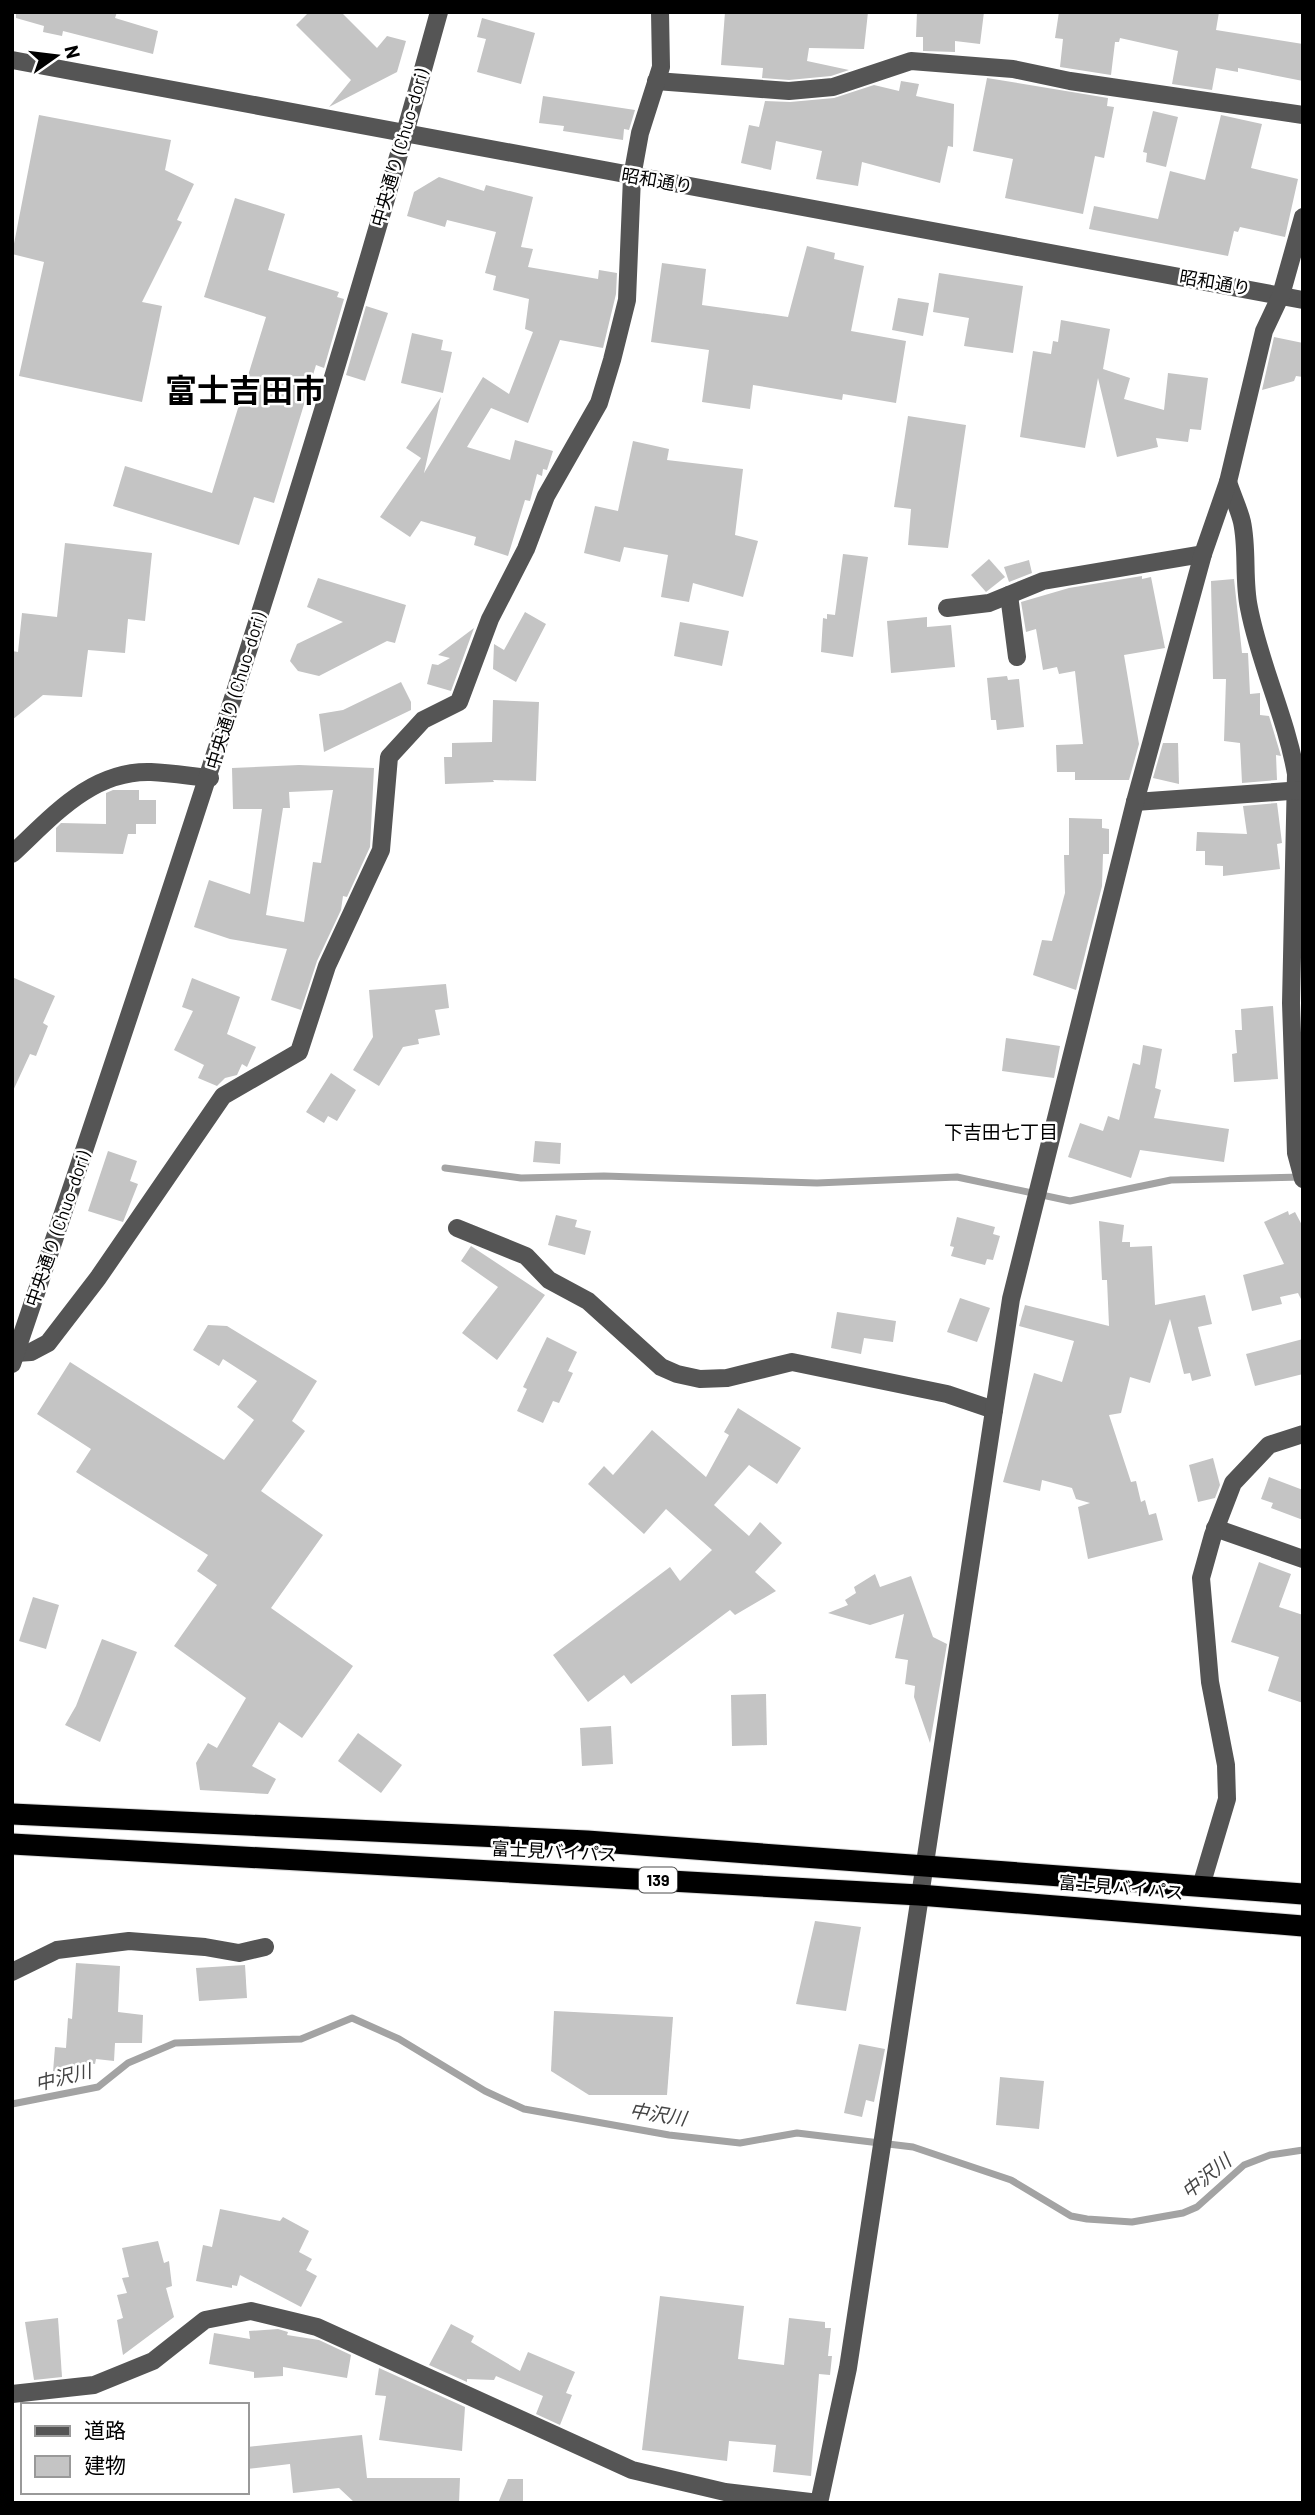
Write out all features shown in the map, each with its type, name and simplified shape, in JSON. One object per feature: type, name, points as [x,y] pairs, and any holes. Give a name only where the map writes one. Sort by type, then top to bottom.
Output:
[{"type":"highway","name":"富士見バイパス","points":[[12,1814],[587,1841],[1303,1894]]},
{"type":"highway","name":"富士見バイパス","points":[[12,1844],[919,1895],[1303,1926]]},
{"type":"street","name":"中央通り (Chuo-dori)","points":[[14,1358],[210,778],[439,12]]},
{"type":"street","points":[[14,1358],[48,1343],[98,1278],[223,1097],[299,1052],[327,966],[382,850],[389,757],[423,720],[459,702],[489,619],[526,549],[546,496],[599,403],[627,300],[632,177],[640,133],[661,67],[660,12]]},
{"type":"street","name":"昭和通り","points":[[12,60],[1303,300]]},
{"type":"street","points":[[656,81],[789,91],[833,87],[911,61],[1013,69],[1070,82],[1303,115]]},
{"type":"street","points":[[12,2393],[93,2385],[153,2361],[205,2320],[251,2311],[317,2327],[632,2470],[725,2492],[819,2503],[848,2368],[1011,1299],[1135,802],[1203,554],[1228,481],[1264,331],[1281,295],[1303,217]]},
{"type":"street","points":[[1228,481],[1242,523],[1249,607],[1264,672],[1290,742],[1300,790],[1291,890],[1291,1003],[1296,1153],[1303,1179]]},
{"type":"street","points":[[947,608],[989,603],[1043,581],[1203,554]]},
{"type":"street","points":[[1009,595],[1017,657]]},
{"type":"street","points":[[12,854],[76,795],[107,778],[148,772],[210,778]]},
{"type":"street","points":[[1135,802],[1300,790]]},
{"type":"street","points":[[457,1228],[526,1256],[549,1280],[588,1301],[661,1367],[677,1374],[700,1379],[727,1378],[792,1362],[947,1394],[994,1410]]},
{"type":"street","points":[[1200,1886],[1227,1799],[1226,1765],[1210,1682],[1201,1578],[1215,1528],[1233,1483],[1269,1446],[1303,1434]]},
{"type":"street","points":[[1215,1528],[1303,1559]]},
{"type":"street","points":[[12,1972],[57,1950],[129,1941],[205,1947],[239,1953],[265,1947]]},
{"type":"building","points":[[16,12],[117,12],[115,18],[158,31],[153,54],[63,31],[62,36],[43,32],[44,26],[16,18]]},
{"type":"building","points":[[309,12],[341,12],[377,48],[387,36],[406,41],[397,72],[329,107],[351,80],[296,25]]},
{"type":"building","points":[[725,12],[868,12],[864,49],[809,48],[807,61],[849,70],[831,76],[789,80],[762,78],[763,68],[721,65]]},
{"type":"building","points":[[917,12],[984,12],[980,44],[955,41],[955,52],[923,51],[923,37],[916,37]]},
{"type":"building","points":[[1059,12],[1219,12],[1216,30],[1303,44],[1303,81],[1238,68],[1238,72],[1216,68],[1212,90],[1172,84],[1178,51],[1120,38],[1119,42],[1115,42],[1111,75],[1060,67],[1063,39],[1055,38]]},
{"type":"building","points":[[482,18],[535,33],[521,84],[477,72],[486,39],[477,37]]},
{"type":"building","points":[[987,78],[1108,98],[1107,106],[1114,107],[1104,158],[1095,156],[1083,214],[1005,198],[1013,159],[973,151]]},
{"type":"building","points":[[901,81],[919,84],[916,96],[954,104],[953,147],[948,146],[940,183],[862,162],[858,186],[816,179],[822,151],[776,141],[771,170],[741,163],[749,125],[759,127],[765,101],[834,98],[874,85],[899,91]]},
{"type":"building","points":[[543,96],[635,110],[629,130],[624,129],[623,140],[563,131],[564,126],[539,123]]},
{"type":"building","points":[[1153,111],[1178,117],[1166,167],[1146,162],[1147,153],[1143,152]]},
{"type":"building","points":[[39,115],[171,140],[165,170],[194,184],[177,220],[182,222],[142,302],[162,306],[142,402],[19,376],[44,262],[12,254]]},
{"type":"building","points":[[1221,115],[1262,124],[1251,168],[1298,179],[1285,237],[1240,227],[1238,232],[1234,231],[1228,256],[1089,229],[1094,206],[1158,219],[1170,171],[1205,180]]},
{"type":"building","points":[[439,177],[484,191],[486,185],[533,197],[521,247],[533,249],[528,267],[598,279],[599,270],[617,273],[616,294],[603,348],[560,340],[528,423],[491,408],[467,447],[510,460],[515,440],[553,451],[547,470],[543,469],[542,476],[537,474],[530,501],[525,500],[508,556],[474,545],[476,537],[421,521],[410,537],[380,517],[421,458],[406,448],[441,397],[424,473],[483,377],[509,394],[533,332],[525,329],[529,299],[493,290],[496,276],[485,273],[496,232],[447,220],[445,227],[407,216],[414,192]]},
{"type":"building","points":[[235,198],[285,214],[268,270],[339,292],[337,297],[344,299],[324,368],[316,365],[274,503],[254,497],[239,545],[113,506],[125,466],[212,493],[266,317],[204,297]]},
{"type":"building","points":[[807,246],[835,253],[834,259],[864,266],[851,331],[906,341],[896,403],[843,394],[842,400],[753,385],[750,409],[702,402],[709,350],[651,342],[662,263],[706,269],[702,305],[788,317]]},
{"type":"building","points":[[939,273],[1023,286],[1013,353],[964,346],[969,318],[933,312]]},
{"type":"building","points":[[898,298],[929,303],[923,336],[892,330]]},
{"type":"building","points":[[366,306],[388,313],[365,381],[346,375]]},
{"type":"building","points":[[1061,320],[1110,329],[1103,369],[1130,378],[1124,399],[1164,410],[1168,373],[1208,378],[1201,430],[1190,429],[1188,442],[1156,438],[1158,447],[1117,457],[1098,378],[1085,448],[1020,437],[1033,351],[1051,354],[1053,341],[1058,342]]},
{"type":"building","points":[[412,333],[443,340],[441,350],[452,352],[443,393],[401,383]]},
{"type":"building","points":[[1274,337],[1303,343],[1303,377],[1296,376],[1294,381],[1262,390]]},
{"type":"building","points":[[908,416],[966,425],[948,548],[908,545],[911,509],[894,507]]},
{"type":"building","points":[[633,441],[669,449],[667,460],[743,469],[735,535],[758,541],[743,597],[693,583],[689,602],[661,597],[668,555],[624,547],[620,562],[584,553],[595,506],[618,511]]},
{"type":"building","points":[[65,543],[152,553],[145,621],[128,619],[125,653],[88,650],[82,697],[43,695],[12,720],[12,651],[18,652],[22,613],[57,617]]},
{"type":"building","points":[[843,554],[868,557],[853,657],[821,652],[823,618],[827,619],[827,614],[835,615]]},
{"type":"building","points":[[989,559],[1005,577],[986,592],[971,575]]},
{"type":"building","points":[[1029,560],[1032,573],[1009,582],[1004,567]]},
{"type":"building","points":[[1142,576],[1142,579],[1151,577],[1165,648],[1124,655],[1139,744],[1129,780],[1075,780],[1075,772],[1057,772],[1056,745],[1083,744],[1075,671],[1059,674],[1057,667],[1043,670],[1036,629],[1026,632],[1021,602],[1069,588]]},
{"type":"building","points":[[318,578],[406,605],[395,643],[387,641],[319,676],[298,671],[290,661],[297,644],[343,622],[307,607]]},
{"type":"building","points":[[1234,579],[1242,653],[1248,653],[1250,694],[1260,693],[1260,715],[1269,716],[1281,756],[1276,755],[1277,780],[1242,783],[1240,743],[1224,741],[1226,679],[1213,679],[1211,581]]},
{"type":"building","points":[[525,612],[546,624],[516,682],[493,669],[494,644],[504,650]]},
{"type":"building","points":[[927,617],[927,627],[951,625],[955,667],[891,673],[887,621]]},
{"type":"building","points":[[680,622],[729,631],[722,666],[674,656]]},
{"type":"building","points":[[474,628],[451,691],[427,684],[432,664],[438,665],[450,658],[438,655]]},
{"type":"building","points":[[1007,676],[1008,680],[1019,679],[1024,727],[997,730],[996,720],[991,720],[987,678]]},
{"type":"building","points":[[401,682],[411,702],[411,710],[324,752],[319,714],[343,710]]},
{"type":"building","points":[[493,700],[539,702],[536,781],[493,780],[494,782],[445,784],[444,757],[452,757],[452,743],[492,742]]},
{"type":"building","points":[[1163,743],[1178,743],[1179,784],[1153,778]]},
{"type":"building","points":[[299,765],[374,768],[370,847],[347,897],[343,896],[341,910],[317,961],[301,1010],[271,1000],[287,949],[230,939],[194,927],[209,880],[250,894],[262,809],[233,809],[232,768]],"holes":[[[333,790],[321,863],[313,862],[304,922],[266,915],[283,808],[290,808],[289,792]]]},
{"type":"building","points":[[113,790],[139,790],[139,800],[156,800],[156,824],[136,824],[136,834],[128,834],[123,854],[56,852],[56,828],[61,823],[106,824],[106,793]]},
{"type":"building","points":[[1277,803],[1282,843],[1277,844],[1280,869],[1223,876],[1223,866],[1205,865],[1205,851],[1196,851],[1197,832],[1247,834],[1243,806]]},
{"type":"building","points":[[1069,818],[1102,819],[1102,828],[1109,829],[1109,854],[1103,854],[1102,886],[1076,990],[1033,975],[1042,940],[1052,941],[1065,893],[1064,855],[1069,855]]},
{"type":"building","points":[[12,977],[55,996],[43,1023],[48,1026],[36,1056],[30,1054],[12,1093]]},
{"type":"building","points":[[192,978],[240,997],[227,1034],[256,1047],[247,1067],[242,1064],[237,1075],[225,1078],[217,1086],[198,1078],[204,1065],[174,1050],[193,1011],[182,1007]]},
{"type":"building","points":[[446,984],[449,1008],[435,1010],[440,1035],[418,1039],[419,1044],[403,1047],[379,1086],[353,1070],[373,1037],[369,990]]},
{"type":"building","points":[[1273,1006],[1278,1079],[1234,1082],[1232,1054],[1237,1053],[1235,1030],[1242,1030],[1241,1009]]},
{"type":"building","points":[[1006,1038],[1060,1046],[1054,1078],[1002,1071]]},
{"type":"building","points":[[1143,1045],[1162,1049],[1155,1088],[1161,1090],[1154,1118],[1229,1129],[1224,1162],[1140,1150],[1131,1178],[1068,1157],[1080,1123],[1103,1131],[1108,1116],[1119,1120],[1133,1063],[1140,1065]]},
{"type":"building","points":[[331,1073],[356,1090],[337,1121],[328,1116],[324,1123],[306,1112]]},
{"type":"building","points":[[535,1141],[561,1143],[560,1164],[533,1162]]},
{"type":"building","points":[[108,1151],[137,1161],[130,1181],[138,1184],[123,1222],[88,1211]]},
{"type":"building","points":[[1288,1211],[1289,1215],[1295,1212],[1303,1227],[1303,1303],[1298,1293],[1280,1297],[1282,1304],[1252,1311],[1243,1275],[1284,1264],[1264,1222]]},
{"type":"building","points":[[556,1215],[577,1220],[575,1227],[591,1231],[585,1255],[548,1245]]},
{"type":"building","points":[[957,1217],[995,1227],[993,1234],[1000,1236],[993,1260],[987,1259],[985,1265],[951,1256],[954,1247],[950,1246]]},
{"type":"building","points":[[1099,1221],[1124,1225],[1122,1242],[1130,1242],[1130,1247],[1152,1246],[1155,1305],[1205,1295],[1212,1324],[1198,1327],[1211,1376],[1192,1381],[1190,1373],[1184,1374],[1170,1319],[1150,1383],[1130,1377],[1121,1413],[1109,1415],[1131,1482],[1136,1481],[1141,1502],[1145,1500],[1149,1515],[1156,1513],[1163,1540],[1088,1559],[1078,1507],[1090,1503],[1076,1499],[1072,1488],[1042,1480],[1040,1491],[1003,1482],[1034,1373],[1062,1382],[1074,1341],[1019,1326],[1025,1305],[1109,1326],[1107,1280],[1102,1280]]},
{"type":"building","points":[[471,1246],[545,1295],[497,1360],[462,1333],[498,1287],[461,1261]]},
{"type":"building","points":[[960,1298],[990,1308],[977,1342],[947,1332]]},
{"type":"building","points":[[837,1312],[896,1321],[893,1342],[864,1338],[861,1354],[831,1348]]},
{"type":"building","points":[[208,1325],[227,1326],[317,1381],[292,1421],[305,1431],[261,1491],[323,1535],[271,1608],[353,1666],[302,1738],[279,1722],[252,1766],[276,1779],[268,1794],[200,1790],[196,1763],[208,1743],[217,1748],[246,1698],[174,1646],[217,1585],[197,1571],[208,1555],[76,1472],[91,1449],[37,1414],[70,1362],[224,1460],[254,1420],[237,1407],[257,1381],[223,1359],[219,1366],[193,1350]]},
{"type":"building","points":[[547,1337],[577,1352],[568,1371],[573,1373],[559,1403],[553,1401],[543,1423],[517,1411],[527,1389],[523,1387]]},
{"type":"building","points":[[1303,1339],[1303,1374],[1255,1386],[1246,1354]]},
{"type":"building","points":[[738,1408],[801,1448],[777,1484],[749,1465],[714,1505],[749,1536],[760,1522],[782,1543],[755,1572],[776,1591],[735,1615],[730,1610],[631,1684],[624,1675],[588,1702],[553,1655],[670,1567],[680,1581],[712,1550],[666,1509],[644,1534],[588,1484],[604,1466],[613,1475],[652,1430],[706,1477],[729,1435],[724,1432]]},
{"type":"building","points":[[1213,1458],[1220,1485],[1215,1498],[1198,1502],[1189,1465]]},
{"type":"building","points":[[1269,1477],[1303,1490],[1303,1520],[1271,1508],[1273,1503],[1261,1499]]},
{"type":"building","points":[[1259,1562],[1291,1574],[1279,1607],[1303,1615],[1303,1703],[1268,1691],[1279,1657],[1231,1642]]},
{"type":"building","points":[[875,1574],[880,1587],[911,1576],[933,1637],[947,1644],[930,1743],[914,1697],[915,1686],[905,1684],[908,1660],[895,1658],[904,1614],[870,1625],[828,1613],[848,1605],[845,1600],[856,1593],[854,1587]]},
{"type":"building","points":[[33,1597],[59,1605],[46,1649],[19,1641]]},
{"type":"building","points":[[102,1639],[137,1652],[100,1742],[65,1725],[76,1706]]},
{"type":"building","points":[[766,1694],[767,1745],[732,1746],[731,1695]]},
{"type":"building","points":[[611,1726],[613,1764],[582,1766],[580,1728]]},
{"type":"building","points":[[358,1733],[402,1765],[381,1793],[338,1761]]},
{"type":"building","points":[[815,1921],[861,1927],[846,2011],[796,2004]]},
{"type":"building","points":[[76,1963],[120,1966],[118,2012],[143,2015],[142,2043],[115,2043],[114,2061],[96,2059],[95,2064],[89,2063],[88,2074],[53,2072],[55,2047],[66,2048],[68,2018],[72,2019]]},
{"type":"building","points":[[245,1965],[247,1998],[199,2001],[196,1968]]},
{"type":"building","points":[[554,2011],[673,2017],[667,2095],[589,2095],[551,2071]]},
{"type":"building","points":[[859,2044],[885,2049],[874,2102],[866,2100],[862,2117],[844,2113]]},
{"type":"building","points":[[1000,2077],[1044,2081],[1039,2129],[996,2125]]},
{"type":"building","points":[[220,2209],[280,2221],[283,2217],[309,2231],[299,2252],[312,2259],[306,2270],[317,2276],[301,2307],[240,2275],[237,2286],[232,2285],[232,2288],[196,2281],[203,2245],[212,2247]]},
{"type":"building","points":[[158,2241],[164,2263],[169,2261],[172,2286],[166,2288],[174,2317],[123,2355],[117,2320],[123,2318],[117,2295],[127,2293],[122,2278],[129,2277],[122,2248]]},
{"type":"building","points":[[660,2296],[744,2306],[738,2359],[784,2365],[789,2318],[825,2322],[825,2328],[831,2328],[828,2356],[832,2356],[830,2375],[819,2374],[811,2476],[773,2472],[776,2445],[729,2441],[727,2461],[642,2450]]},
{"type":"building","points":[[58,2318],[62,2377],[34,2380],[25,2322]]},
{"type":"building","points":[[451,2324],[474,2336],[471,2342],[520,2371],[528,2352],[575,2372],[566,2393],[572,2395],[560,2425],[536,2414],[543,2396],[496,2376],[494,2380],[467,2379],[467,2382],[429,2365]]},
{"type":"building","points":[[278,2329],[288,2332],[287,2335],[319,2340],[351,2355],[347,2378],[283,2367],[283,2376],[254,2378],[254,2372],[209,2364],[214,2333],[250,2339],[249,2331]]},
{"type":"building","points":[[379,2368],[465,2407],[462,2451],[379,2440],[386,2396],[375,2395]]},
{"type":"building","points":[[362,2435],[367,2478],[460,2478],[459,2503],[355,2503],[339,2488],[293,2493],[290,2464],[248,2469],[248,2447]]},
{"type":"building","points":[[508,2479],[523,2479],[523,2503],[498,2503]]},
{"type":"waterway","points":[[445,1168],[521,1178],[604,1176],[817,1183],[957,1177],[1070,1201],[1171,1180],[1303,1177]]},
{"type":"waterway","name":"中沢川","points":[[12,2104],[98,2087],[128,2063],[175,2043],[301,2039],[352,2018],[399,2039],[485,2091],[524,2109],[669,2135],[740,2143],[797,2133],[913,2147],[1011,2180],[1071,2216],[1087,2219],[1132,2222],[1183,2213],[1197,2207],[1244,2165],[1270,2155],[1303,2150]]},
{"type":"district","name":"富士吉田市","points":[[245,391]]},
{"type":"district","name":"下吉田七丁目","points":[[1001,1132]]}]
